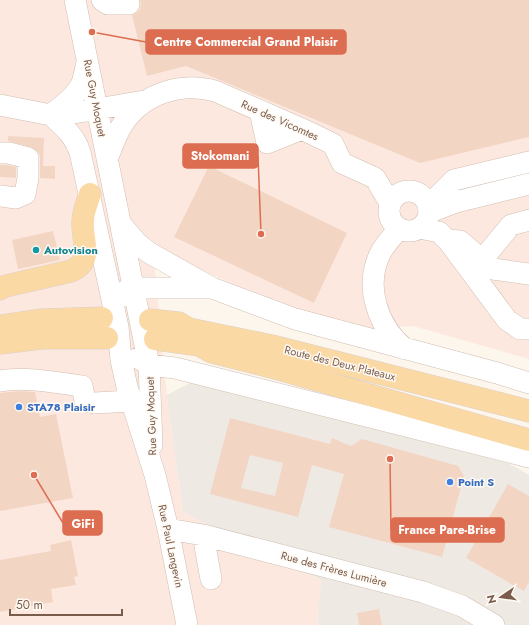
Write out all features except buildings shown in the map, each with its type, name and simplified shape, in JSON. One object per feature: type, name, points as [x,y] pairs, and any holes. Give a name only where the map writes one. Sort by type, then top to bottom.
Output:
[{"type":"main road","points":[[0,289],[6,286],[71,271],[80,266],[85,257],[86,250],[82,230],[83,219],[90,194]]},
{"type":"main road","points":[[0,326],[42,320],[110,322]]},
{"type":"main road","points":[[179,323],[192,321],[277,338],[529,395]]},
{"type":"main road","points":[[0,343],[42,338],[110,322]]},
{"type":"main road","name":"Route des Deux Plateaux","points":[[529,411],[272,346],[189,329],[179,323],[153,330],[199,345],[213,344],[270,356],[529,422]]},
{"type":"main road","points":[[199,345],[212,352],[271,367],[529,440]]},
{"type":"street","name":"Rue Guy Moquet","points":[[75,0],[149,365],[141,403],[153,468]]},
{"type":"street","points":[[102,0],[108,4],[129,4]]},
{"type":"street","points":[[51,115],[71,99],[78,91],[88,61]]},
{"type":"street","name":"Rue des Vicomtes","points":[[0,105],[51,115],[74,113],[144,101],[174,89],[207,89],[215,91],[333,144],[342,163],[375,178],[390,203]]},
{"type":"street","name":"Rue des Vicomtes","points":[[107,159],[122,124],[144,101]]},
{"type":"street","name":"Rue Guy Moquet","points":[[51,115],[71,134],[80,152],[90,194],[110,322],[121,360],[126,387],[141,403]]},
{"type":"street","points":[[0,153],[9,153],[28,158],[29,165],[26,194],[16,198],[0,196]]},
{"type":"street","points":[[529,162],[454,180],[426,215],[410,232],[399,229],[393,223],[389,215],[390,203],[398,194],[410,190],[422,195],[426,215],[447,240],[507,320],[520,329],[529,329]]},
{"type":"street","points":[[426,215],[456,202],[529,184]]},
{"type":"street","points":[[482,260],[512,225],[529,220]]},
{"type":"street","points":[[120,222],[137,243],[148,252],[212,288],[294,319],[497,373],[529,383]]},
{"type":"street","points":[[399,229],[380,253],[375,270],[374,293],[377,309],[384,325],[397,342],[405,349]]},
{"type":"street","points":[[447,240],[460,241],[493,269],[529,274]]},
{"type":"street","points":[[482,260],[487,281],[515,318],[529,326]]},
{"type":"street","points":[[212,288],[133,288],[125,291],[110,322],[140,361],[149,365],[175,368],[529,457]]},
{"type":"street","points":[[0,381],[7,379],[42,381],[82,386],[85,401],[95,403],[141,403],[162,384],[175,368]]},
{"type":"street","name":"Rue Paul Langevin","points":[[153,468],[168,530],[187,625]]},
{"type":"street","name":"Rue des Frères Lumière","points":[[168,530],[203,535],[423,592],[462,606],[494,625]]},
{"type":"street","points":[[203,535],[211,579]]},
{"type":"shaded area","points":[[0,0],[529,0],[529,359],[413,326],[336,331],[153,248],[167,397],[183,512],[321,580],[317,625],[0,625]]},
{"type":"shaded area","points":[[192,382],[508,463],[529,475],[529,625],[317,625],[321,580],[183,512],[167,395]]},
{"type":"place","name":"Centre Commercial Grand Plaisir","points":[[92,32]]},
{"type":"place","name":"Stokomani","points":[[261,234]]},
{"type":"place","name":"Autovision","points":[[36,250]]},
{"type":"place","name":"STA78 Plaisir","points":[[19,407]]},
{"type":"place","name":"France Pare-Brise","points":[[390,459]]},
{"type":"place","name":"GiFi","points":[[34,475]]},
{"type":"place","name":"Point S","points":[[450,482]]}]
